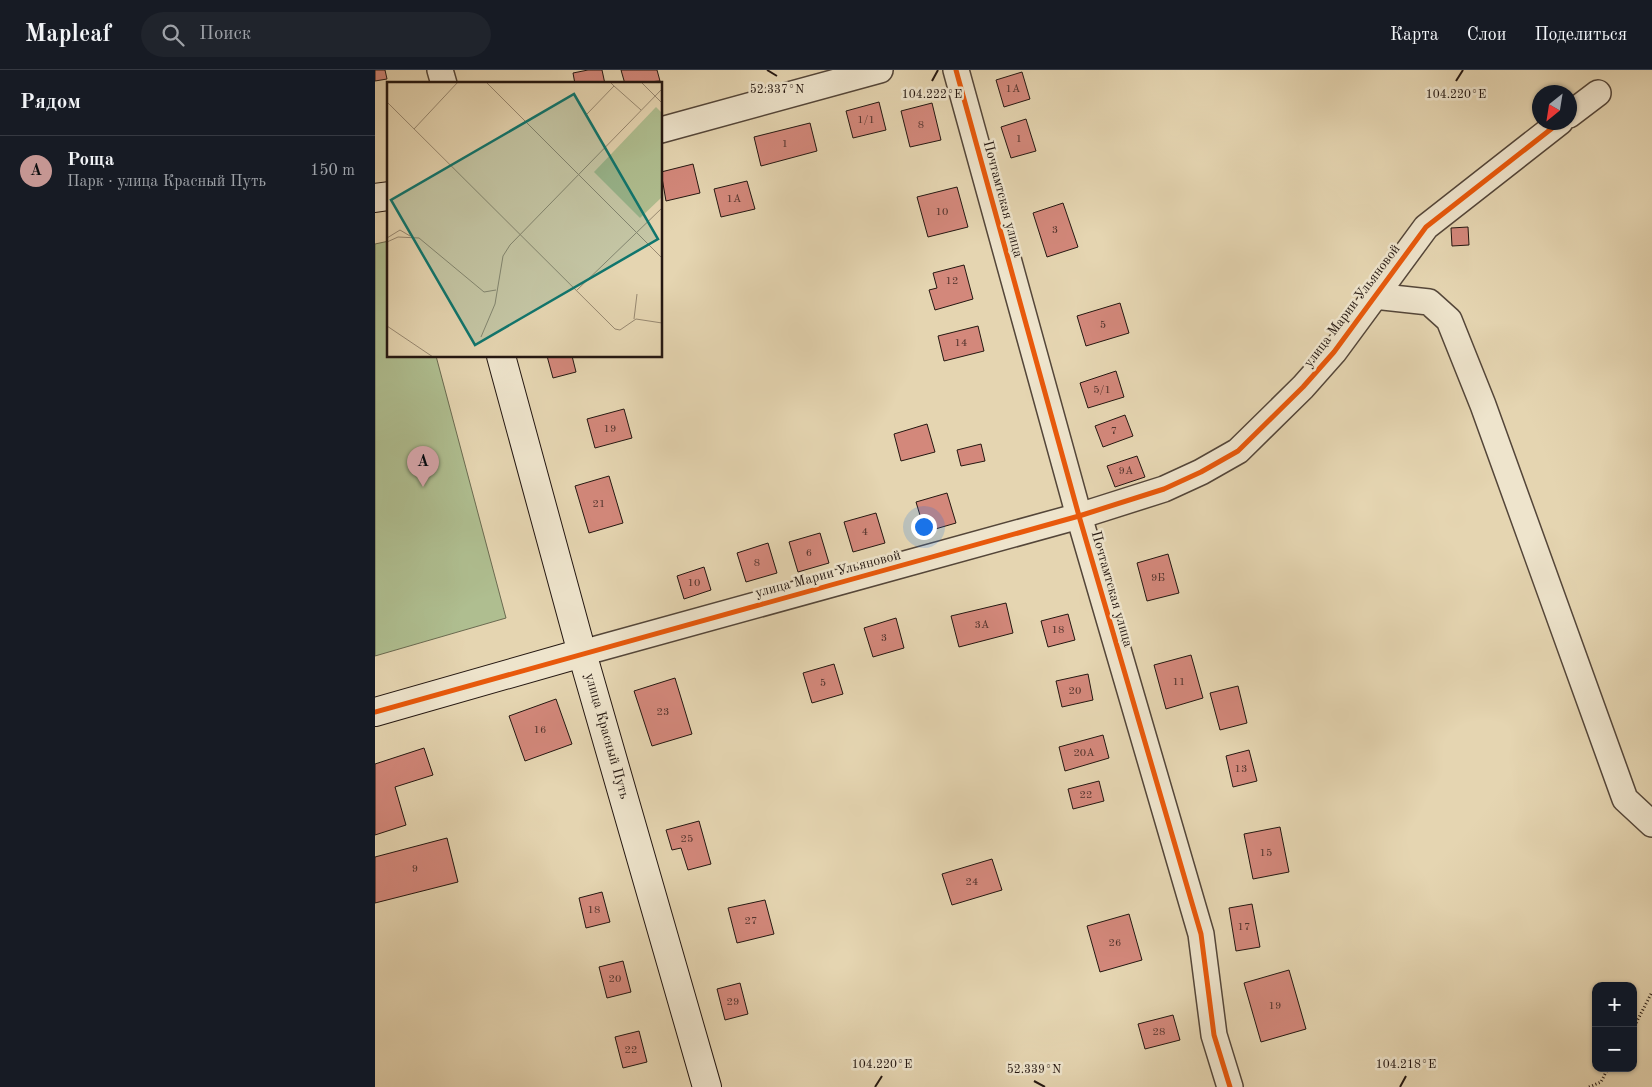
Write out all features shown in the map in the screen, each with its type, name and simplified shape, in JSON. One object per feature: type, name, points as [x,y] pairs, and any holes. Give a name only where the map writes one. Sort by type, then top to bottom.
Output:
[{"type":"street","points":[[663,129],[880,70]]},
{"type":"street","name":"Почтамтская улица","points":[[956,70],[1079,516],[1201,934],[1214,1035],[1230,1087]]},
{"type":"street","points":[[1577,109],[1598,93]]},
{"type":"street","name":"улица Марии Ульяновой","points":[[375,712],[1079,516],[1163,489],[1201,472],[1238,451],[1321,366],[1426,227],[1550,130]]},
{"type":"street","points":[[1373,296],[1429,302],[1449,320],[1483,405],[1625,799],[1652,824]]},
{"type":"street","name":"улица Красный Путь","points":[[502,358],[582,653],[707,1087]]},
{"type":"path","points":[[1634,1027],[1652,992]]},
{"type":"path","points":[[1589,1087],[1601,1082],[1606,1072]]},
{"type":"green space","points":[[387,241],[387,358],[437,358],[506,618],[375,656],[375,244]]},
{"type":"building","points":[[375,70],[385,70],[387,79],[375,81]]},
{"type":"building","points":[[602,70],[605,82],[575,82],[573,73]]},
{"type":"building","points":[[621,70],[657,70],[660,81],[648,82],[624,82]]},
{"type":"building","points":[[1022,72],[1030,99],[1004,107],[996,80]]},
{"type":"building","points":[[879,102],[886,130],[853,138],[846,111]]},
{"type":"building","points":[[932,103],[941,140],[910,147],[901,111]]},
{"type":"building","points":[[1026,119],[1036,151],[1011,158],[1001,127]]},
{"type":"building","points":[[810,123],[817,151],[761,166],[754,137]]},
{"type":"building","points":[[693,164],[700,193],[666,201],[663,172]]},
{"type":"building","points":[[747,181],[755,209],[721,217],[714,189]]},
{"type":"building","points":[[957,187],[968,227],[928,237],[917,197]]},
{"type":"building","points":[[1063,203],[1078,247],[1047,257],[1033,213]]},
{"type":"building","points":[[1468,227],[1469,245],[1452,246],[1451,228]]},
{"type":"building","points":[[964,265],[973,299],[935,310],[929,290],[937,288],[933,273]]},
{"type":"building","points":[[1120,303],[1129,333],[1086,346],[1077,316]]},
{"type":"building","points":[[978,326],[984,351],[944,361],[938,336]]},
{"type":"building","points":[[548,358],[572,358],[576,372],[553,378]]},
{"type":"building","points":[[1116,371],[1124,397],[1088,408],[1080,383]]},
{"type":"building","points":[[624,409],[632,438],[595,448],[587,419]]},
{"type":"building","points":[[1125,415],[1133,436],[1103,447],[1095,426]]},
{"type":"building","points":[[927,424],[935,452],[901,461],[894,434]]},
{"type":"building","points":[[981,444],[985,461],[961,466],[957,450]]},
{"type":"building","points":[[1137,456],[1145,477],[1115,487],[1107,466]]},
{"type":"building","points":[[609,476],[623,523],[589,533],[575,486]]},
{"type":"building","points":[[947,493],[956,523],[925,532],[916,502]]},
{"type":"building","points":[[876,513],[885,543],[853,552],[844,522]]},
{"type":"building","points":[[820,533],[829,563],[798,572],[789,542]]},
{"type":"building","points":[[768,543],[777,573],[746,582],[737,553]]},
{"type":"building","points":[[1168,554],[1179,593],[1147,601],[1137,563]]},
{"type":"building","points":[[704,567],[711,590],[684,599],[677,576]]},
{"type":"building","points":[[1006,603],[1013,633],[959,647],[951,616]]},
{"type":"building","points":[[1068,614],[1075,640],[1048,647],[1041,621]]},
{"type":"building","points":[[896,618],[904,648],[873,657],[864,628]]},
{"type":"building","points":[[1191,655],[1203,698],[1166,709],[1154,665]]},
{"type":"building","points":[[834,664],[843,694],[812,703],[803,673]]},
{"type":"building","points":[[1088,674],[1093,700],[1062,707],[1056,681]]},
{"type":"building","points":[[675,678],[692,734],[652,746],[634,691]]},
{"type":"building","points":[[1238,686],[1247,723],[1220,730],[1210,693]]},
{"type":"building","points":[[556,699],[572,744],[525,761],[509,716]]},
{"type":"building","points":[[1103,735],[1109,758],[1065,771],[1059,747]]},
{"type":"building","points":[[424,748],[433,775],[395,787],[406,825],[375,835],[375,764]]},
{"type":"building","points":[[1249,750],[1257,781],[1233,787],[1226,756]]},
{"type":"building","points":[[1099,781],[1104,801],[1073,809],[1068,789]]},
{"type":"building","points":[[699,821],[711,864],[688,870],[681,848],[672,850],[666,830]]},
{"type":"building","points":[[1280,827],[1289,872],[1253,879],[1244,834]]},
{"type":"building","points":[[447,838],[458,882],[375,903],[375,857]]},
{"type":"building","points":[[992,859],[1002,890],[952,905],[942,874]]},
{"type":"building","points":[[602,892],[610,922],[586,928],[579,898]]},
{"type":"building","points":[[765,900],[774,934],[737,943],[728,908]]},
{"type":"building","points":[[1252,904],[1260,947],[1236,951],[1229,908]]},
{"type":"building","points":[[1129,914],[1142,960],[1100,972],[1087,926]]},
{"type":"building","points":[[623,961],[631,992],[607,998],[599,967]]},
{"type":"building","points":[[1289,970],[1306,1029],[1261,1042],[1244,983]]},
{"type":"building","points":[[740,983],[748,1014],[725,1020],[717,989]]},
{"type":"building","points":[[1173,1015],[1180,1040],[1145,1049],[1138,1024]]},
{"type":"building","points":[[639,1031],[647,1062],[623,1068],[615,1037]]},
{"type":"cycle path","points":[[956,70],[1079,516],[1201,934],[1214,1035],[1230,1087]]},
{"type":"cycle path","points":[[375,712],[1079,516],[1164,489],[1201,472],[1238,451],[1303,387],[1334,352],[1426,227],[1550,130]]},
{"type":"place","name":"Роща","points":[[423,487]]}]
